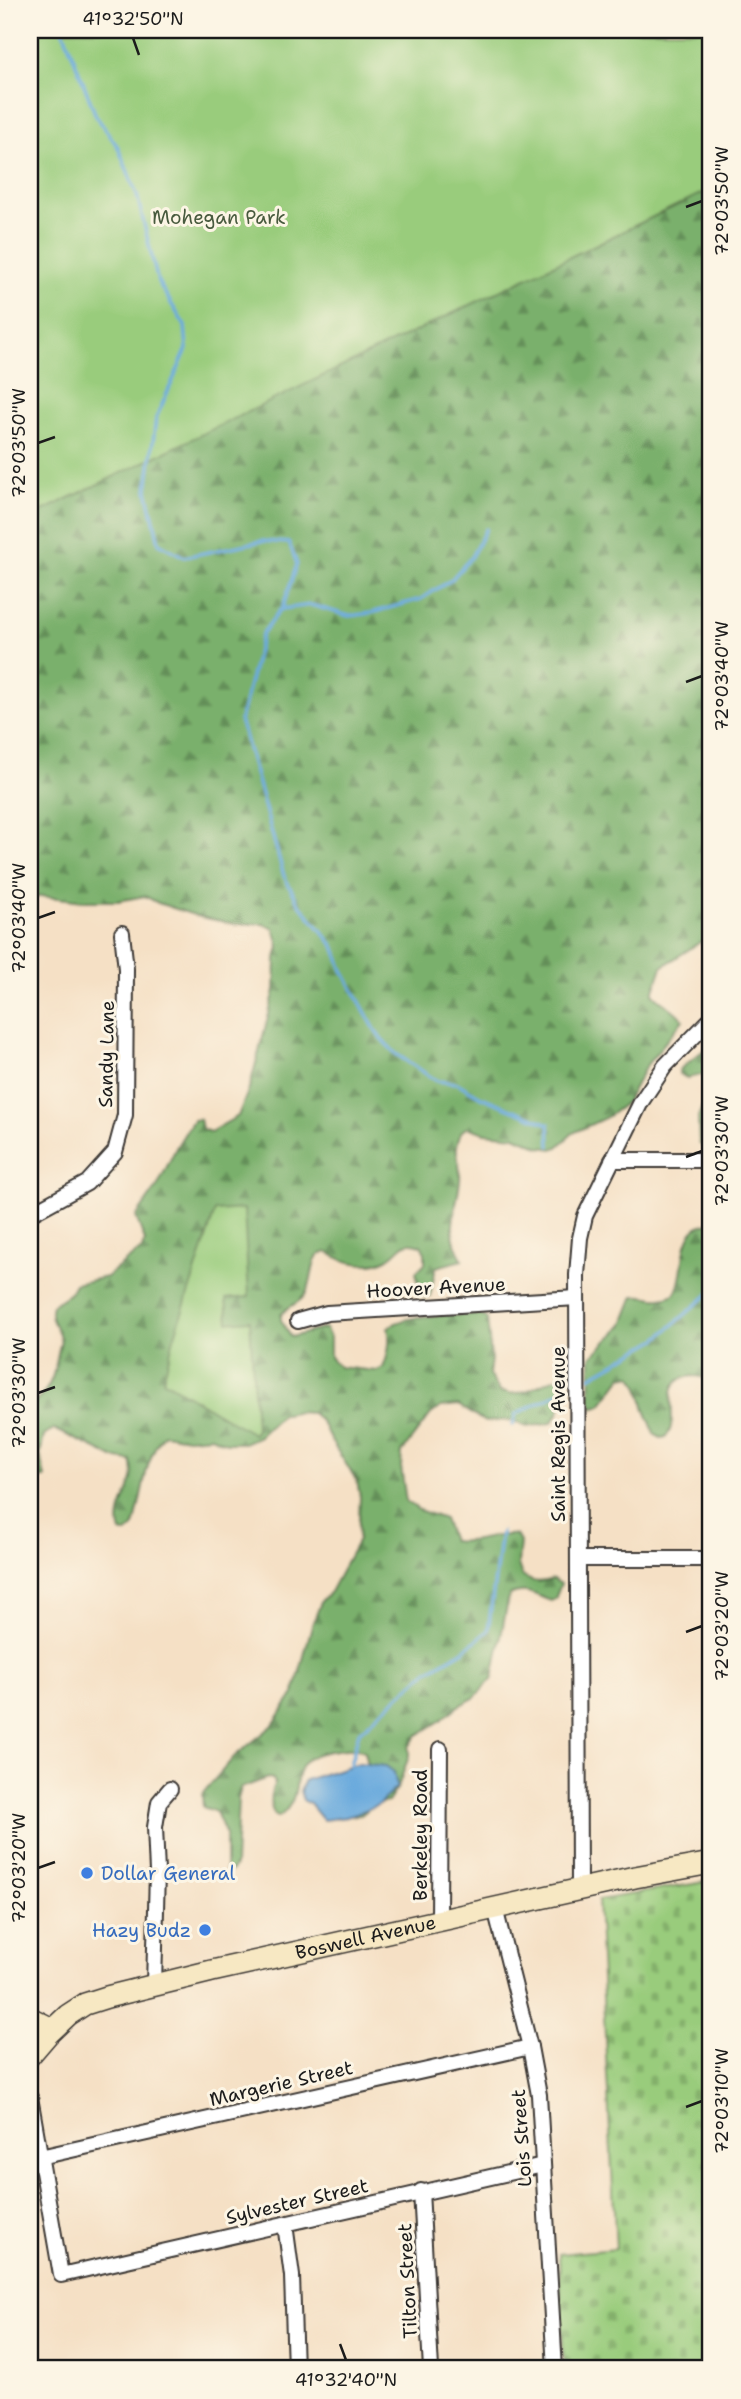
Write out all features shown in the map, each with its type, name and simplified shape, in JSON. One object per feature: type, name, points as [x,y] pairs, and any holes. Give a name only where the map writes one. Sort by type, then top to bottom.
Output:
[{"type":"main road","name":"Boswell Avenue","points":[[30,2055],[52,2029],[85,2004],[154,1985],[495,1908],[711,1863]]},
{"type":"main road","points":[[30,2018],[52,2029]]},
{"type":"street","name":"Sandy Lane","points":[[30,1214],[87,1183],[114,1152],[125,1115],[126,969],[122,933]]},
{"type":"street","name":"Saint Regis Avenue","points":[[579,1890],[577,1298],[578,1253],[582,1226],[612,1160],[653,1083],[684,1044],[711,1019]]},
{"type":"street","points":[[612,1160],[711,1160]]},
{"type":"street","name":"Hoover Avenue","points":[[298,1321],[327,1312],[577,1298]]},
{"type":"street","points":[[578,1559],[711,1559]]},
{"type":"street","name":"Berkeley Road","points":[[439,1922],[440,1749]]},
{"type":"street","points":[[154,1985],[157,1863],[155,1827],[159,1802],[170,1789]]},
{"type":"street","name":"Lois Street","points":[[495,1908],[530,2047],[539,2095],[555,2369]]},
{"type":"street","name":"Margerie Street","points":[[40,2157],[530,2047]]},
{"type":"street","points":[[30,2097],[40,2157]]},
{"type":"street","name":"Sylvester Street","points":[[40,2157],[61,2275],[542,2165]]},
{"type":"street","name":"Tilton Street","points":[[421,2191],[431,2369]]},
{"type":"street","points":[[285,2224],[292,2276],[295,2369]]},
{"type":"green space","points":[[30,30],[711,30],[711,935],[662,967],[653,993],[683,1020],[646,1066],[622,1106],[607,1117],[573,1133],[558,1147],[540,1147],[515,1136],[485,1133],[467,1127],[461,1132],[457,1147],[460,1180],[453,1230],[457,1250],[463,1260],[436,1267],[430,1296],[421,1295],[416,1272],[425,1263],[425,1253],[421,1245],[405,1244],[392,1256],[372,1264],[349,1262],[327,1252],[318,1255],[303,1297],[281,1315],[291,1337],[325,1328],[330,1337],[330,1357],[339,1367],[377,1371],[383,1368],[386,1359],[388,1328],[396,1323],[419,1317],[481,1315],[487,1319],[491,1358],[489,1375],[500,1392],[519,1393],[561,1378],[560,1408],[551,1423],[527,1427],[514,1421],[485,1422],[458,1405],[441,1407],[431,1414],[402,1452],[401,1467],[406,1501],[419,1510],[444,1519],[452,1541],[516,1535],[520,1542],[518,1564],[522,1576],[537,1582],[553,1579],[561,1584],[555,1599],[551,1601],[526,1592],[509,1595],[493,1678],[474,1698],[416,1736],[409,1747],[409,1756],[398,1787],[388,1802],[375,1804],[361,1815],[348,1816],[367,1765],[364,1751],[354,1749],[318,1754],[307,1760],[301,1767],[289,1807],[279,1817],[275,1816],[271,1803],[275,1783],[273,1779],[268,1778],[241,1788],[238,1799],[235,1865],[226,1873],[226,1835],[216,1812],[203,1807],[202,1794],[235,1756],[272,1726],[294,1694],[312,1625],[322,1600],[330,1592],[358,1540],[360,1497],[357,1481],[322,1422],[312,1413],[294,1412],[281,1415],[258,1437],[244,1443],[227,1443],[211,1436],[188,1438],[164,1434],[152,1453],[134,1526],[127,1533],[121,1532],[119,1523],[132,1479],[131,1461],[117,1459],[54,1429],[44,1436],[40,1454],[45,1478],[30,1480],[30,1405],[37,1401],[50,1383],[61,1343],[52,1318],[52,1305],[70,1293],[75,1284],[106,1277],[143,1248],[145,1241],[136,1217],[157,1187],[193,1120],[200,1119],[202,1129],[210,1132],[238,1116],[250,1086],[275,990],[279,946],[274,928],[263,924],[236,924],[200,917],[145,896],[118,901],[84,901],[40,896],[30,901]]},
{"type":"green space","name":"Mohegan Park","points":[[30,30],[711,30],[711,189],[30,517]]},
{"type":"green space","points":[[711,1044],[711,1077],[706,1074],[687,1078],[679,1074],[679,1070]]},
{"type":"green space","points":[[711,1081],[711,1148],[705,1148],[699,1143],[698,1117]]},
{"type":"green space","points":[[244,1209],[249,1297],[226,1299],[228,1322],[250,1320],[256,1429],[253,1434],[163,1380],[215,1211]]},
{"type":"green space","points":[[711,1222],[711,1379],[694,1376],[675,1384],[671,1400],[670,1429],[666,1437],[661,1438],[654,1434],[639,1386],[632,1375],[622,1377],[601,1405],[593,1408],[590,1399],[591,1357],[622,1326],[634,1296],[661,1298],[672,1295],[679,1283],[690,1234],[697,1227]]},
{"type":"green space","points":[[711,1881],[711,2369],[564,2369],[559,2254],[616,2249],[598,1900]]},
{"type":"water","points":[[359,1763],[386,1766],[394,1772],[397,1787],[378,1805],[347,1817],[323,1820],[310,1804],[303,1800],[300,1791],[305,1780]]},
{"type":"waterway","points":[[63,30],[96,116],[118,147],[137,195],[158,282],[185,326],[187,349],[156,418],[147,490],[159,543],[184,557],[262,541],[289,543],[297,564],[282,609],[262,634],[240,720],[284,876],[298,902],[334,946],[344,973],[378,1035],[396,1054],[437,1081],[457,1083],[481,1097],[549,1124],[550,1146]]},
{"type":"waterway","points":[[282,609],[311,605],[349,616],[371,613],[421,599],[451,580],[471,557],[486,529]]},
{"type":"waterway","points":[[590,1377],[657,1339],[711,1292]]},
{"type":"waterway","points":[[513,1425],[516,1414],[562,1391]]},
{"type":"waterway","points":[[350,1765],[359,1732],[426,1672],[464,1650],[488,1631],[501,1532]]},
{"type":"place","name":"Dollar General","points":[[87,1873]]},
{"type":"place","name":"Hazy Budz","points":[[205,1930]]}]
